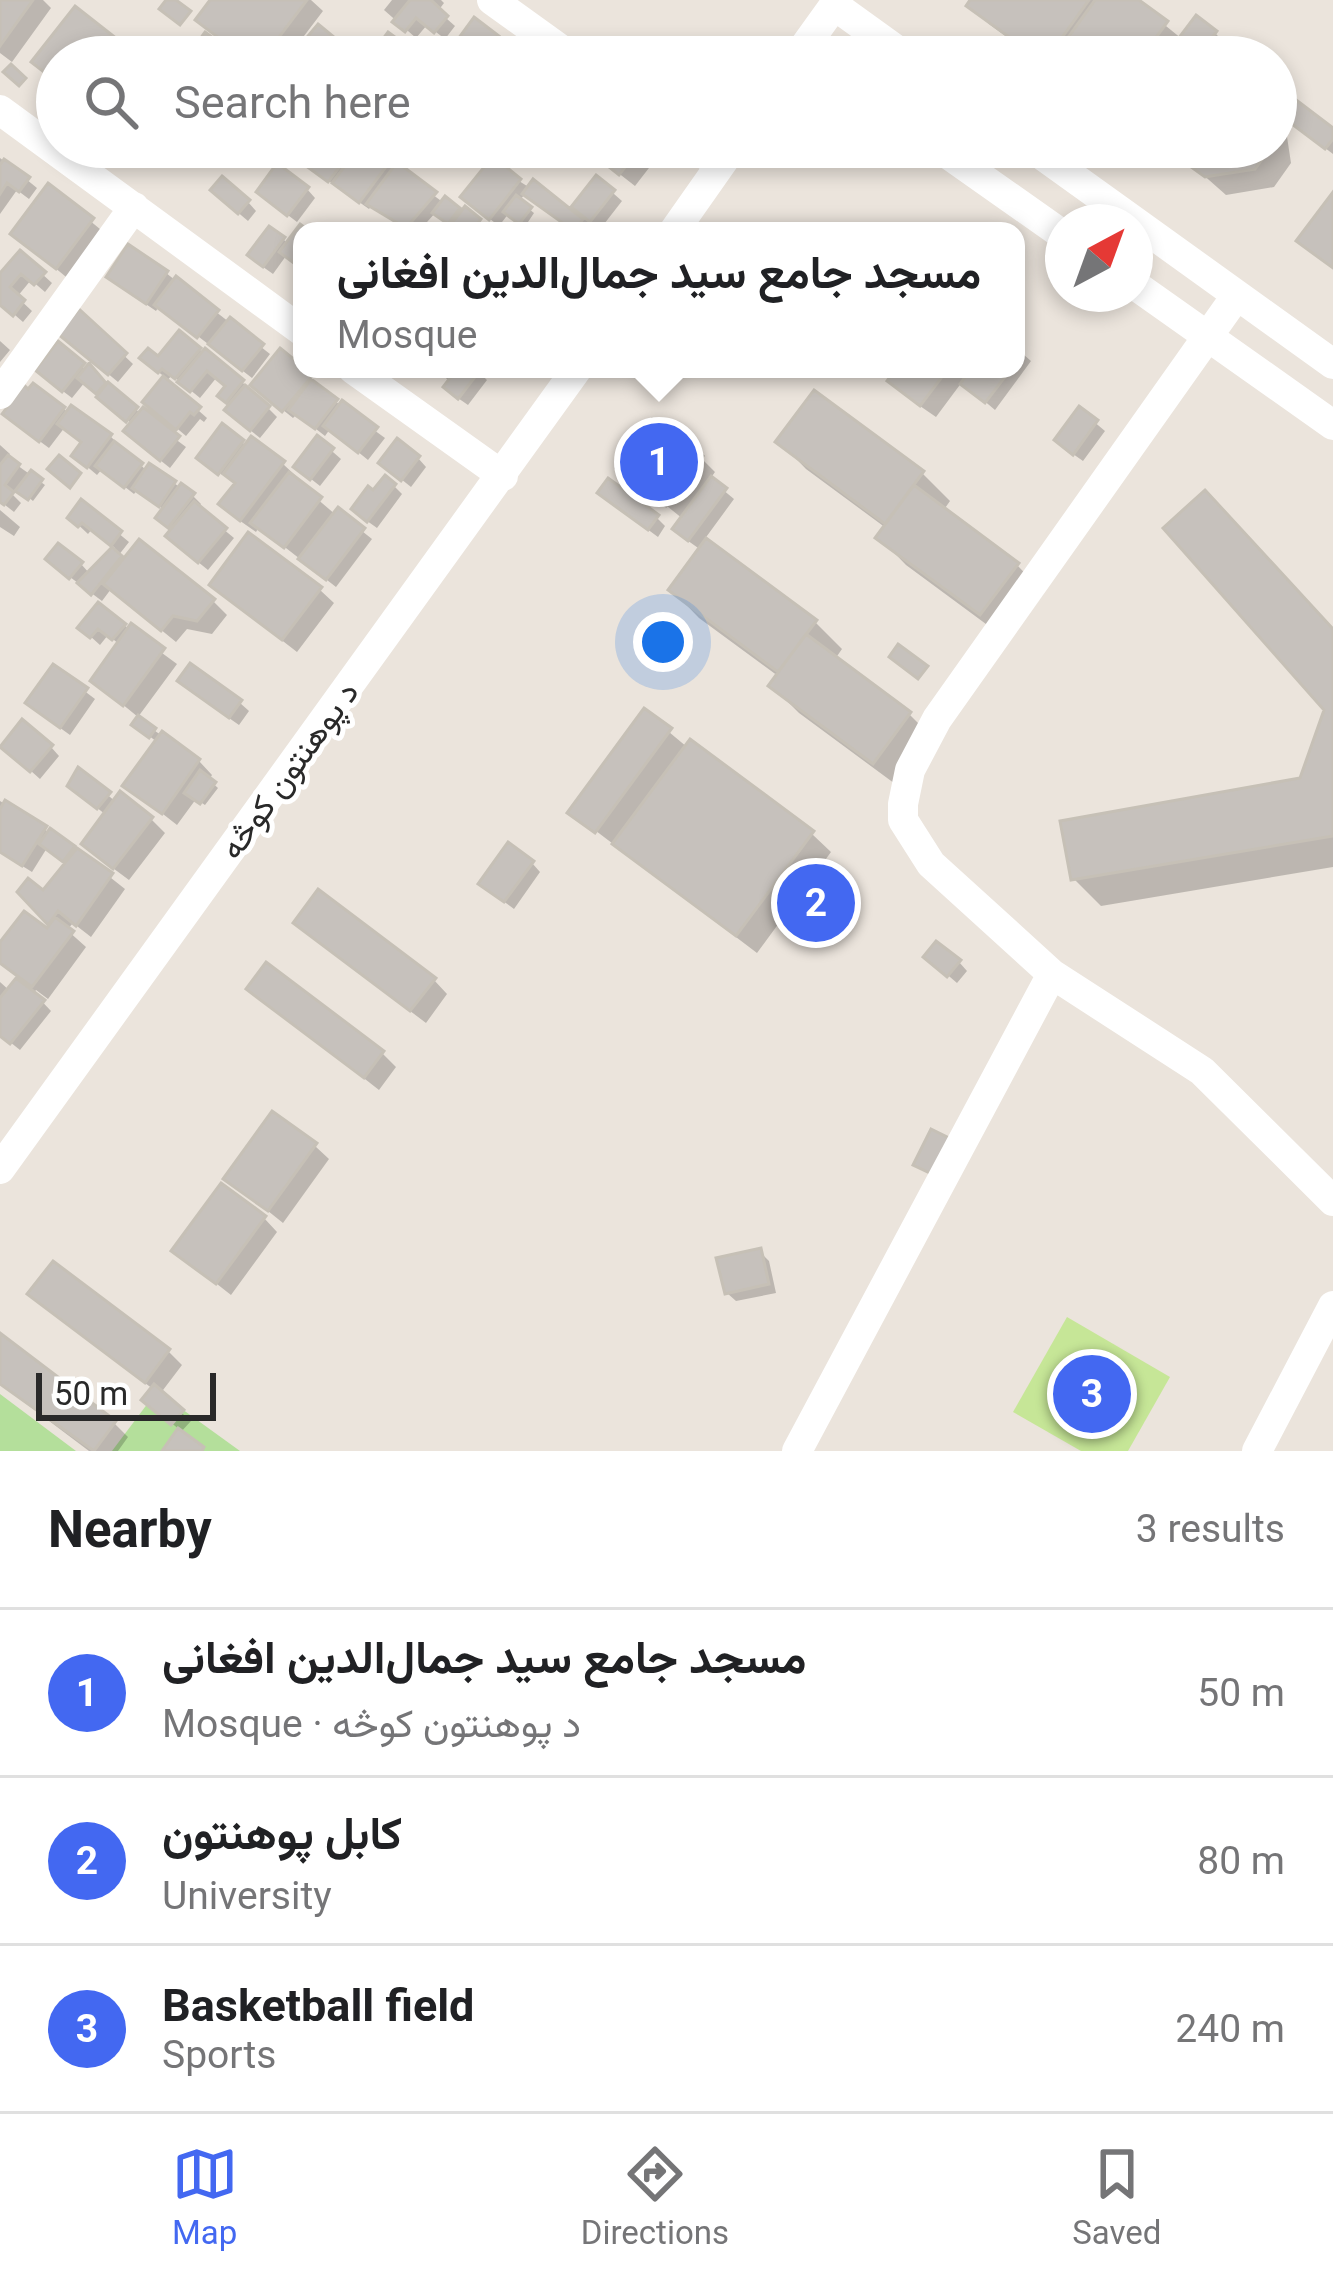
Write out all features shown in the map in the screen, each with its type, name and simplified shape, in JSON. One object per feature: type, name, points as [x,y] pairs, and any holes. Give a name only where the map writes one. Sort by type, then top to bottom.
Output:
[{"type":"street","points":[[492,0],[542,36]]},
{"type":"street","points":[[814,36],[836,3],[879,36]]},
{"type":"street","points":[[0,110],[36,136]]},
{"type":"street","points":[[81,168],[293,324]]},
{"type":"street","points":[[679,222],[708,168]]},
{"type":"street","points":[[968,168],[1045,222]]},
{"type":"street","points":[[1060,168],[1333,364]]},
{"type":"street","points":[[0,394],[134,206]]},
{"type":"street","points":[[1237,295],[937,719],[910,770],[903,820],[932,864],[1052,974],[1202,1071],[1333,1201]]},
{"type":"street","points":[[1153,298],[1333,424]]},
{"type":"street","points":[[366,378],[502,476]]},
{"type":"street","name":"د پوهنتون کوڅه","points":[[2,1161],[571,378]]},
{"type":"street","points":[[797,1451],[1052,974]]},
{"type":"street","points":[[1257,1451],[1333,1306]]},
{"type":"green space","points":[[1067,1317],[1170,1377],[1128,1451],[1081,1451],[1013,1412]]},
{"type":"green space","points":[[157,1391],[240,1451],[112,1451]]},
{"type":"green space","points":[[0,1394],[76,1451],[0,1451]]},
{"type":"building","points":[[0,0],[33,0],[0,46]]},
{"type":"building","points":[[166,0],[176,0],[191,11],[180,25],[159,9]]},
{"type":"building","points":[[210,0],[307,0],[280,36],[216,36],[195,20]]},
{"type":"building","points":[[410,0],[431,0],[448,16],[434,33],[416,18],[405,32],[392,22]]},
{"type":"building","points":[[970,0],[1089,0],[1063,36],[1008,36],[966,6]]},
{"type":"building","points":[[1095,0],[1139,0],[1168,21],[1157,36],[1069,36]]},
{"type":"building","points":[[75,6],[113,36],[51,36]]},
{"type":"building","points":[[1196,15],[1217,31],[1213,36],[1180,36]]},
{"type":"building","points":[[474,17],[499,36],[460,36]]},
{"type":"building","points":[[318,24],[333,36],[308,36]]},
{"type":"building","points":[[11,64],[26,78],[19,86],[3,72]]},
{"type":"building","points":[[1297,101],[1333,128],[1333,139],[1325,149],[1297,128]]},
{"type":"building","points":[[4,159],[30,177],[19,192],[7,183],[0,194]]},
{"type":"building","points":[[273,168],[284,168],[309,187],[287,216],[256,192]]},
{"type":"building","points":[[309,168],[339,168],[328,182]]},
{"type":"building","points":[[343,168],[385,168],[359,203],[332,183]]},
{"type":"building","points":[[393,168],[405,168],[437,192],[411,222],[396,222],[366,204]]},
{"type":"building","points":[[483,168],[508,168],[521,179],[489,220],[460,197]]},
{"type":"building","points":[[1192,168],[1256,168],[1255,169],[1205,177]]},
{"type":"building","points":[[596,175],[615,190],[590,222],[571,207]]},
{"type":"building","points":[[222,176],[250,200],[238,214],[210,190]]},
{"type":"building","points":[[533,179],[583,219],[561,222],[522,194]]},
{"type":"building","points":[[48,183],[94,218],[56,269],[10,234]]},
{"type":"building","points":[[1333,192],[1333,268],[1296,241]]},
{"type":"building","points":[[516,195],[532,207],[521,222],[503,212]]},
{"type":"building","points":[[445,196],[460,208],[450,222],[432,213]]},
{"type":"building","points":[[465,206],[481,219],[479,222],[453,222]]},
{"type":"building","points":[[269,226],[285,237],[263,267],[247,255]]},
{"type":"building","points":[[293,233],[293,262],[279,252]]},
{"type":"building","points":[[128,244],[168,271],[146,304],[106,277]]},
{"type":"building","points":[[20,250],[46,272],[34,285],[21,274],[10,287],[25,300],[13,316],[0,305],[0,273]]},
{"type":"building","points":[[176,276],[219,310],[197,338],[154,305]]},
{"type":"building","points":[[79,309],[127,353],[108,375],[58,334]]},
{"type":"building","points":[[230,317],[264,344],[242,371],[208,344]]},
{"type":"building","points":[[179,330],[201,348],[175,379],[139,358],[148,348],[158,356]]},
{"type":"building","points":[[58,341],[85,363],[62,392],[35,370]]},
{"type":"building","points":[[205,348],[244,380],[226,403],[217,396],[225,386],[207,371],[190,392],[177,382]]},
{"type":"building","points":[[280,348],[293,359],[293,378],[310,378],[282,412],[250,385]]},
{"type":"building","points":[[89,363],[106,383],[96,394],[77,378]]},
{"type":"building","points":[[163,376],[201,407],[194,415],[190,412],[176,430],[142,402]]},
{"type":"building","points":[[450,378],[474,378],[458,399],[443,387]]},
{"type":"building","points":[[889,378],[941,378],[920,406],[887,381]]},
{"type":"building","points":[[964,378],[1004,378],[985,403],[960,384]]},
{"type":"building","points":[[311,379],[338,399],[315,429],[288,410]]},
{"type":"building","points":[[108,382],[138,407],[126,422],[96,397]]},
{"type":"building","points":[[33,383],[65,407],[39,442],[2,414],[24,385],[28,389]]},
{"type":"building","points":[[245,385],[270,406],[250,431],[224,410]]},
{"type":"building","points":[[814,390],[924,471],[885,524],[775,442]]},
{"type":"building","points":[[342,400],[378,427],[358,453],[323,426]]},
{"type":"building","points":[[71,405],[112,434],[87,468],[71,456],[81,442],[57,424]]},
{"type":"building","points":[[1079,406],[1098,420],[1073,455],[1054,440]]},
{"type":"building","points":[[143,407],[180,436],[160,461],[123,431]]},
{"type":"building","points":[[652,419],[703,456],[666,506],[616,468]]},
{"type":"building","points":[[222,423],[244,440],[218,475],[196,458]]},
{"type":"building","points":[[317,435],[334,448],[310,480],[293,467]]},
{"type":"building","points":[[251,436],[285,461],[240,521],[218,504],[235,483],[223,474]]},
{"type":"building","points":[[397,438],[420,456],[401,481],[378,463]]},
{"type":"building","points":[[114,441],[143,463],[124,488],[95,466]]},
{"type":"building","points":[[8,455],[20,464],[5,485],[14,492],[4,505],[0,502],[0,465]]},
{"type":"building","points":[[59,455],[81,473],[70,488],[47,469]]},
{"type":"building","points":[[149,463],[176,481],[159,507],[132,488]]},
{"type":"building","points":[[31,470],[43,479],[28,500],[15,491]]},
{"type":"building","points":[[289,472],[322,497],[284,548],[250,523]]},
{"type":"building","points":[[385,475],[396,484],[367,522],[351,509],[368,486],[373,490]]},
{"type":"building","points":[[711,476],[727,488],[688,541],[672,529]]},
{"type":"building","points":[[608,478],[659,515],[648,530],[597,493]]},
{"type":"building","points":[[181,483],[195,493],[168,528],[155,518]]},
{"type":"building","points":[[914,485],[1019,563],[980,615],[875,538]]},
{"type":"building","points":[[1205,490],[1333,629],[1333,836],[1071,880],[1060,821],[1300,778],[1324,710],[1163,528]]},
{"type":"building","points":[[81,499],[122,531],[111,546],[82,523],[78,527],[67,518]]},
{"type":"building","points":[[194,501],[227,528],[198,563],[165,536]]},
{"type":"building","points":[[338,507],[365,528],[326,580],[298,559]]},
{"type":"building","points":[[248,532],[322,587],[282,640],[209,585]]},
{"type":"building","points":[[706,538],[817,620],[778,672],[668,590]]},
{"type":"building","points":[[139,539],[215,599],[197,621],[173,616],[161,631],[103,584]]},
{"type":"building","points":[[58,543],[83,562],[69,579],[45,559]]},
{"type":"building","points":[[112,547],[122,556],[91,595],[77,583]]},
{"type":"building","points":[[98,602],[126,624],[112,640],[98,629],[90,638],[77,628]]},
{"type":"building","points":[[131,623],[165,648],[123,706],[90,681]]},
{"type":"building","points":[[806,634],[911,712],[873,764],[768,686]]},
{"type":"building","points":[[898,644],[928,666],[918,679],[889,657]]},
{"type":"building","points":[[190,663],[242,700],[229,718],[177,681]]},
{"type":"building","points":[[53,664],[88,688],[60,728],[25,703]]},
{"type":"building","points":[[644,708],[672,728],[595,833],[567,813]]},
{"type":"building","points":[[138,715],[156,728],[149,738],[131,725]]},
{"type":"building","points":[[22,719],[53,745],[30,772],[0,747]]},
{"type":"building","points":[[162,731],[200,759],[162,814],[122,786]]},
{"type":"building","points":[[690,739],[814,831],[736,936],[612,844]]},
{"type":"building","points":[[78,767],[111,792],[97,809],[67,786]]},
{"type":"building","points":[[200,770],[216,782],[200,804],[184,793]]},
{"type":"building","points":[[120,791],[153,817],[113,869],[81,844]]},
{"type":"building","points":[[5,800],[47,826],[22,866],[0,852],[0,809]]},
{"type":"building","points":[[50,828],[75,846],[63,862],[39,844]]},
{"type":"building","points":[[508,842],[534,861],[504,902],[478,884]]},
{"type":"building","points":[[77,848],[113,873],[76,926],[58,911],[48,925],[17,892],[28,878],[43,890]]},
{"type":"building","points":[[318,889],[436,978],[410,1011],[293,923]]},
{"type":"building","points":[[24,911],[47,928],[55,917],[74,931],[32,987],[0,963],[0,942]]},
{"type":"building","points":[[936,941],[961,960],[947,977],[923,957]]},
{"type":"building","points":[[266,962],[384,1051],[364,1078],[246,989]]},
{"type":"building","points":[[16,978],[45,1000],[10,1044],[0,1036],[0,998]]},
{"type":"building","points":[[272,1111],[317,1143],[268,1211],[223,1179]]},
{"type":"building","points":[[931,1129],[949,1138],[932,1174],[913,1165]]},
{"type":"building","points":[[221,1183],[266,1216],[216,1284],[171,1251]]},
{"type":"building","points":[[761,1248],[769,1284],[725,1294],[716,1258]]},
{"type":"building","points":[[53,1261],[170,1349],[145,1383],[27,1294]]},
{"type":"building","points":[[0,1333],[116,1421],[94,1451],[0,1384]]},
{"type":"building","points":[[154,1384],[184,1410],[171,1425],[141,1400]]},
{"type":"building","points":[[178,1428],[204,1447],[202,1451],[162,1451]]},
{"type":"place","name":"مسجد جامع سید جمال‌الدین افغانی","points":[[659,462]]},
{"type":"place","name":"کابل پوهنتون","points":[[816,903]]},
{"type":"place","name":"Basketball field","points":[[1092,1394]]}]
